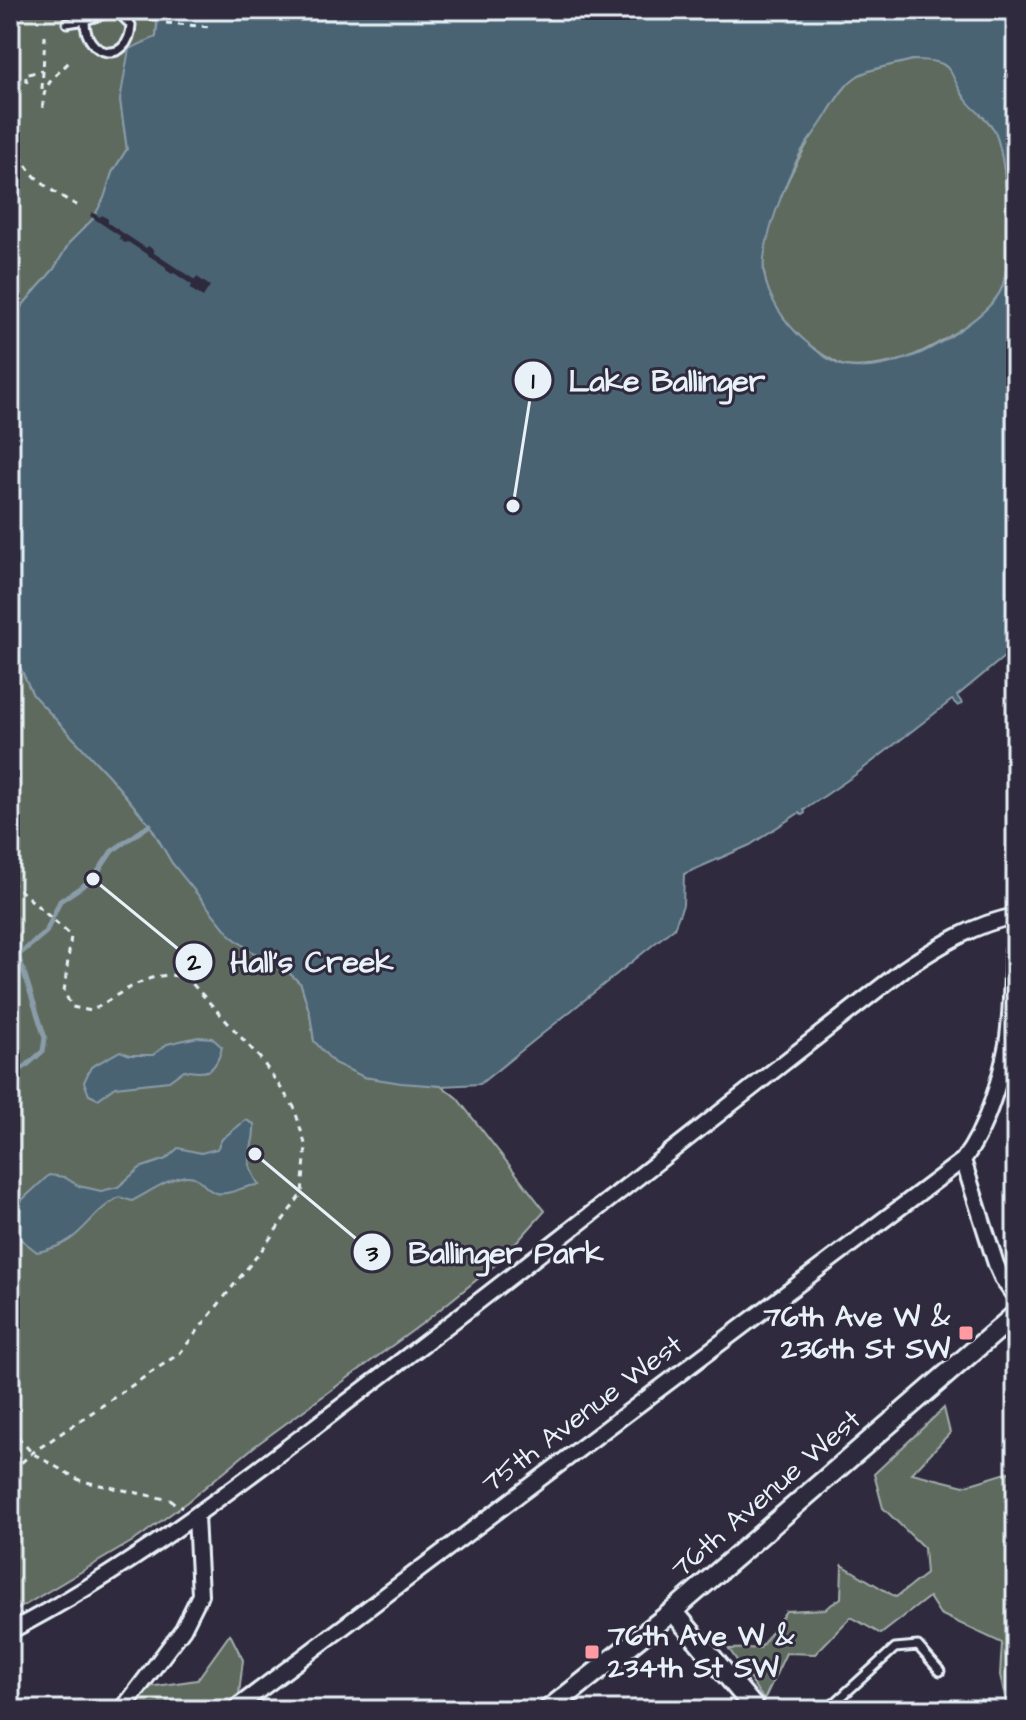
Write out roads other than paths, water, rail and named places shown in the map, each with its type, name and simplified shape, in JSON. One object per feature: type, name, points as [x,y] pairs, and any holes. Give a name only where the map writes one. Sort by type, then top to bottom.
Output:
[{"type":"street","points":[[10,1631],[111,1574],[196,1516],[515,1275],[904,969],[957,936],[992,921],[1016,916]]},
{"type":"street","points":[[1016,942],[1007,1043],[975,1145],[963,1160],[996,1264],[1016,1298]]},
{"type":"street","name":"75th Avenue West","points":[[233,1710],[963,1160]]},
{"type":"street","name":"76th Avenue West","points":[[548,1710],[673,1611],[1016,1314]]},
{"type":"street","points":[[122,1710],[183,1629],[200,1595],[196,1516]]},
{"type":"street","points":[[673,1611],[756,1710]]},
{"type":"lane","points":[[85,20],[85,31],[97,48],[104,53],[116,51],[126,45],[131,37],[131,25],[118,12]]},
{"type":"lane","points":[[67,23],[118,12],[157,18]]},
{"type":"lane","points":[[827,1710],[895,1648],[918,1646],[940,1671]]},
{"type":"water","points":[[159,10],[1016,10],[1016,647],[957,696],[962,703],[958,706],[952,700],[804,810],[805,813],[799,813],[750,845],[684,874],[683,905],[674,928],[480,1084],[442,1086],[401,1083],[364,1077],[334,1063],[314,1041],[301,984],[280,964],[252,952],[231,936],[172,863],[150,825],[33,695],[10,645],[10,320],[54,269],[70,242],[93,219],[104,198],[112,173],[127,149],[120,100],[129,49],[156,37]],"holes":[[[912,60],[938,62],[949,69],[968,102],[993,128],[998,141],[1008,208],[1005,276],[996,299],[987,308],[966,326],[930,348],[884,365],[844,366],[828,359],[804,340],[773,301],[764,273],[770,229],[801,152],[847,84],[871,70]]]},
{"type":"water","points":[[198,1037],[212,1038],[222,1047],[217,1062],[209,1070],[184,1070],[169,1081],[115,1087],[98,1099],[89,1095],[84,1082],[91,1067],[120,1051],[130,1055],[153,1055],[167,1044]]},
{"type":"water","points":[[246,1120],[254,1124],[249,1159],[259,1185],[216,1193],[196,1178],[181,1177],[132,1201],[119,1197],[65,1243],[37,1252],[10,1231],[10,1211],[49,1175],[64,1177],[79,1186],[101,1191],[118,1187],[140,1168],[166,1159],[178,1148],[201,1153],[217,1149],[222,1139]]},
{"type":"waterway","points":[[10,962],[46,932],[60,901],[93,879],[112,851],[150,825]]},
{"type":"waterway","points":[[10,1076],[43,1051],[45,1038],[19,957]]},
{"type":"place","name":"Lake Ballinger","points":[[513,506]]},
{"type":"place","name":"Hall's Creek","points":[[93,879]]},
{"type":"place","name":"Ballinger Park","points":[[255,1154]]},
{"type":"place","name":"76th Ave W & 236th St SW","points":[[966,1333]]},
{"type":"place","name":"76th Ave W & 234th St SW","points":[[592,1652]]}]
